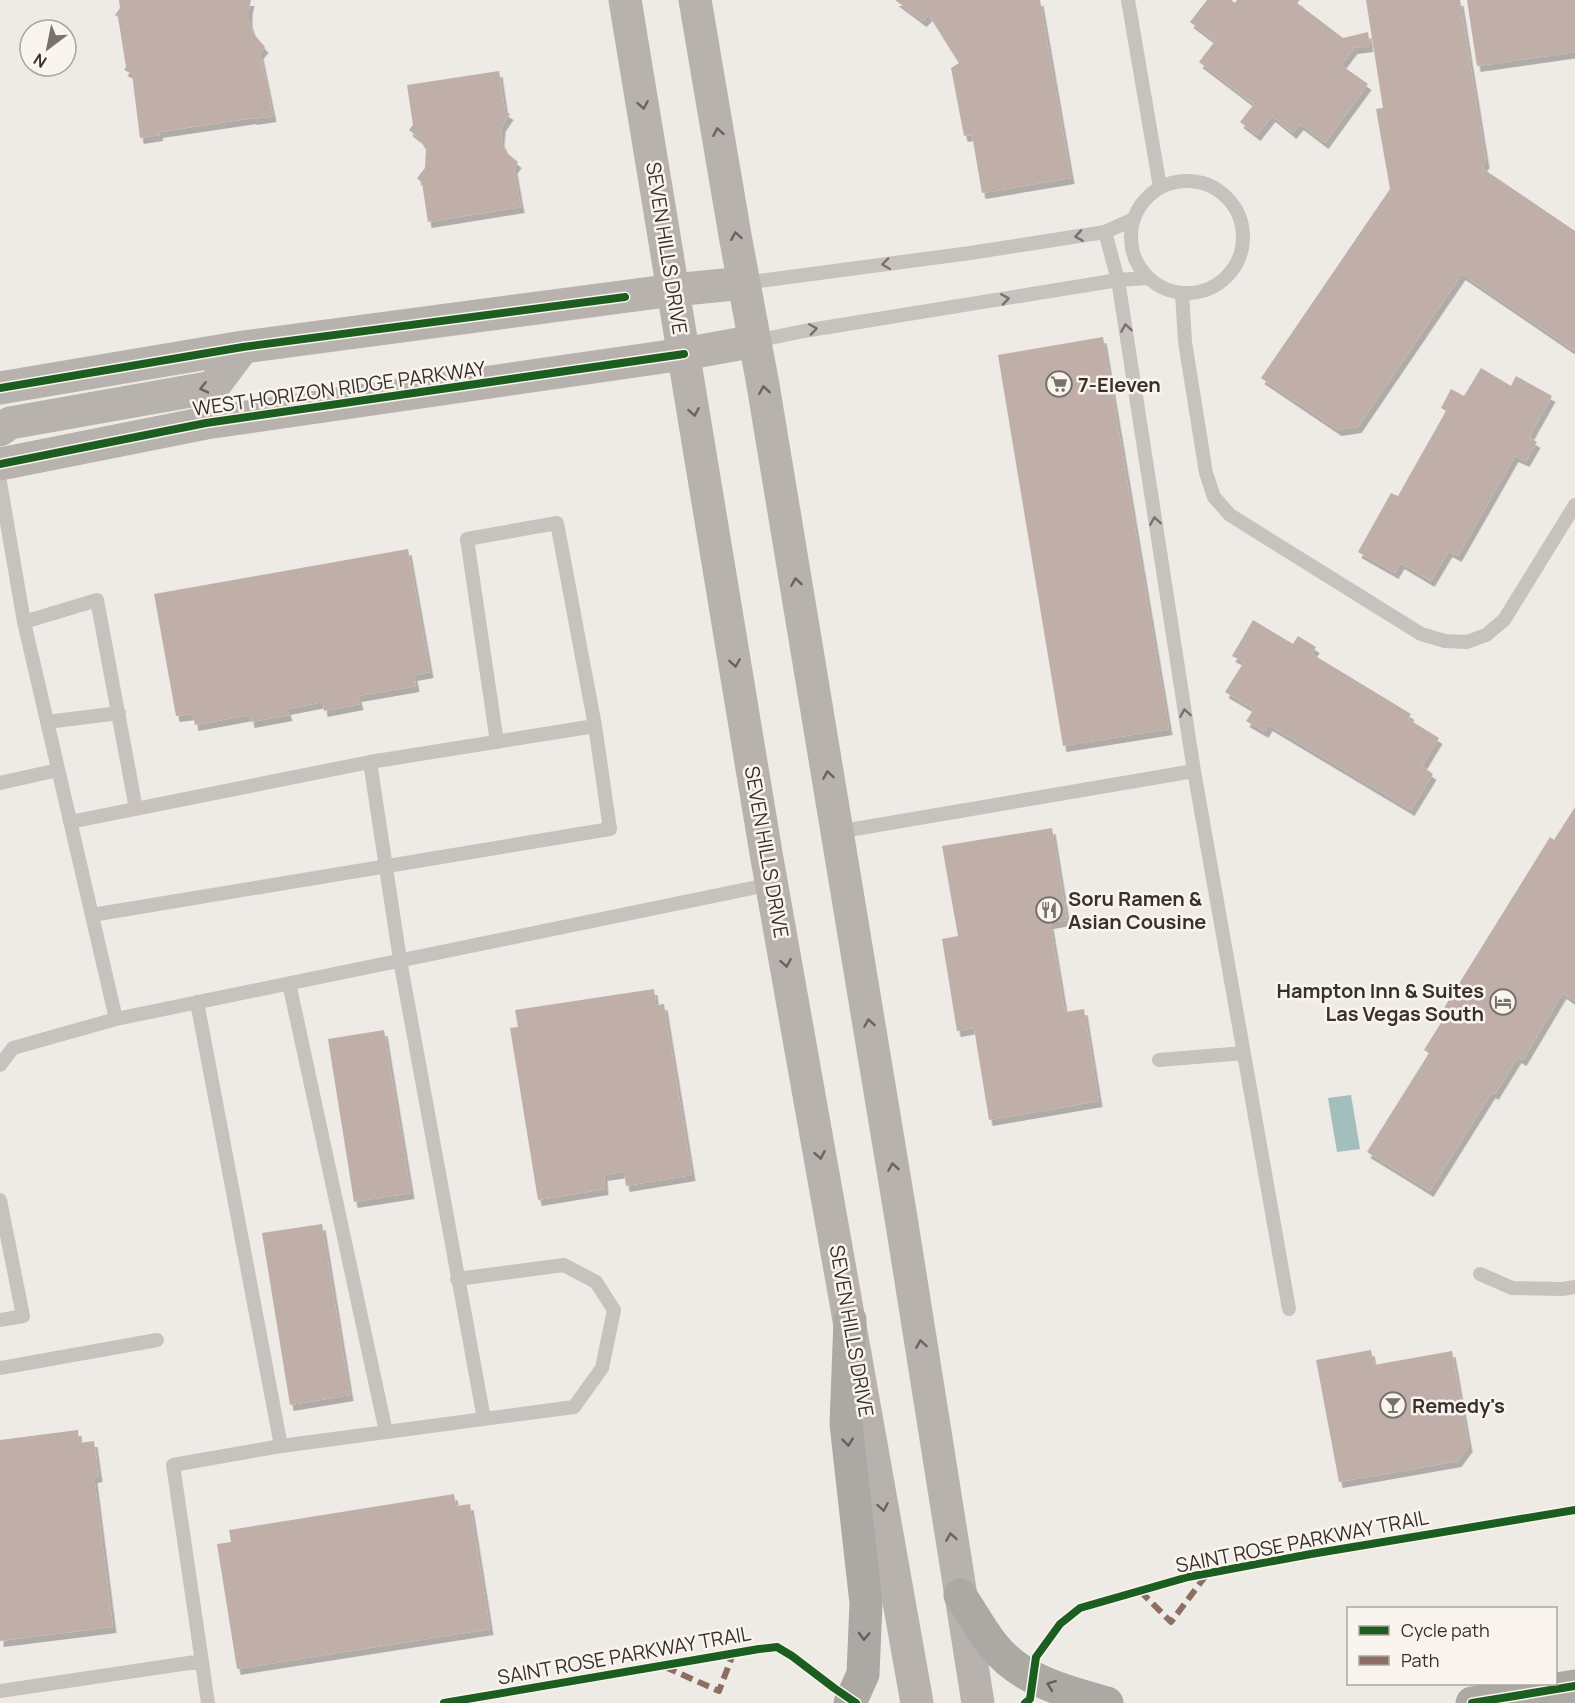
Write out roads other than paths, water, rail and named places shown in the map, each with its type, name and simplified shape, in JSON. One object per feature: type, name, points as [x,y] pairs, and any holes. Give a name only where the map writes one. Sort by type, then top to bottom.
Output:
[{"type":"highway","points":[[850,1320],[846,1424],[866,1603],[863,1674],[850,1703]]},
{"type":"highway","points":[[960,1595],[993,1646],[1016,1668],[1033,1678],[1107,1703]]},
{"type":"highway","points":[[1472,1703],[1575,1686]]},
{"type":"main road","name":"SEVEN HILLS DRIVE","points":[[625,0],[772,884],[917,1703]]},
{"type":"main road","points":[[695,0],[837,832],[978,1703]]},
{"type":"main road","points":[[0,388],[243,347],[674,290],[744,283]]},
{"type":"main road","name":"WEST HORIZON RIDGE PARKWAY","points":[[0,465],[206,423],[684,354],[755,341]]},
{"type":"main road","points":[[0,430],[10,423],[213,387],[243,347]]},
{"type":"lane","points":[[1128,0],[1160,187]]},
{"type":"lane","points":[[1179,181],[1198,181],[1216,188],[1231,200],[1240,217],[1244,235],[1242,254],[1233,271],[1219,284],[1201,292],[1182,293],[1164,288],[1148,278],[1138,265],[1132,250],[1131,234],[1134,219],[1140,206],[1160,187],[1179,181]]},
{"type":"lane","points":[[744,283],[970,253],[1106,232],[1134,219]]},
{"type":"lane","points":[[1106,232],[1119,280],[1194,771],[1288,1309]]},
{"type":"lane","points":[[755,341],[1119,280],[1148,278]]},
{"type":"lane","points":[[1182,293],[1189,364],[1206,473],[1214,497],[1230,515],[1421,633],[1445,641],[1467,642],[1486,635],[1504,620],[1575,506]]},
{"type":"lane","points":[[0,482],[24,622],[116,1019]]},
{"type":"lane","points":[[92,915],[610,829],[595,726],[556,522],[467,539],[496,742]]},
{"type":"lane","points":[[24,622],[98,600],[136,809]]},
{"type":"lane","points":[[47,722],[119,713]]},
{"type":"lane","points":[[70,822],[370,762],[595,726]]},
{"type":"lane","points":[[370,762],[400,960],[484,1419]]},
{"type":"lane","points":[[0,783],[58,770]]},
{"type":"lane","points":[[837,832],[1194,771]]},
{"type":"lane","points":[[0,1065],[13,1048],[116,1019],[772,884]]},
{"type":"lane","points":[[289,983],[386,1432]]},
{"type":"lane","points":[[198,1002],[281,1446]]},
{"type":"lane","points":[[1159,1060],[1244,1053]]},
{"type":"lane","points":[[0,1200],[23,1316],[0,1320]]},
{"type":"lane","points":[[208,1703],[173,1465],[281,1446],[574,1407],[602,1368],[614,1310],[596,1282],[564,1265],[457,1278]]},
{"type":"lane","points":[[1480,1274],[1512,1288],[1575,1287]]},
{"type":"lane","points":[[0,1368],[157,1340]]},
{"type":"lane","points":[[0,1691],[202,1661]]},
{"type":"water","points":[[1351,1095],[1360,1149],[1337,1152],[1328,1098]]},
{"type":"place","name":"7-Eleven","points":[[1059,384]]},
{"type":"place","name":"Soru Ramen & Asian Cousine","points":[[1049,910]]},
{"type":"place","name":"Hampton Inn & Suites Las Vegas South","points":[[1503,1002]]},
{"type":"place","name":"Remedy's","points":[[1393,1405]]}]
